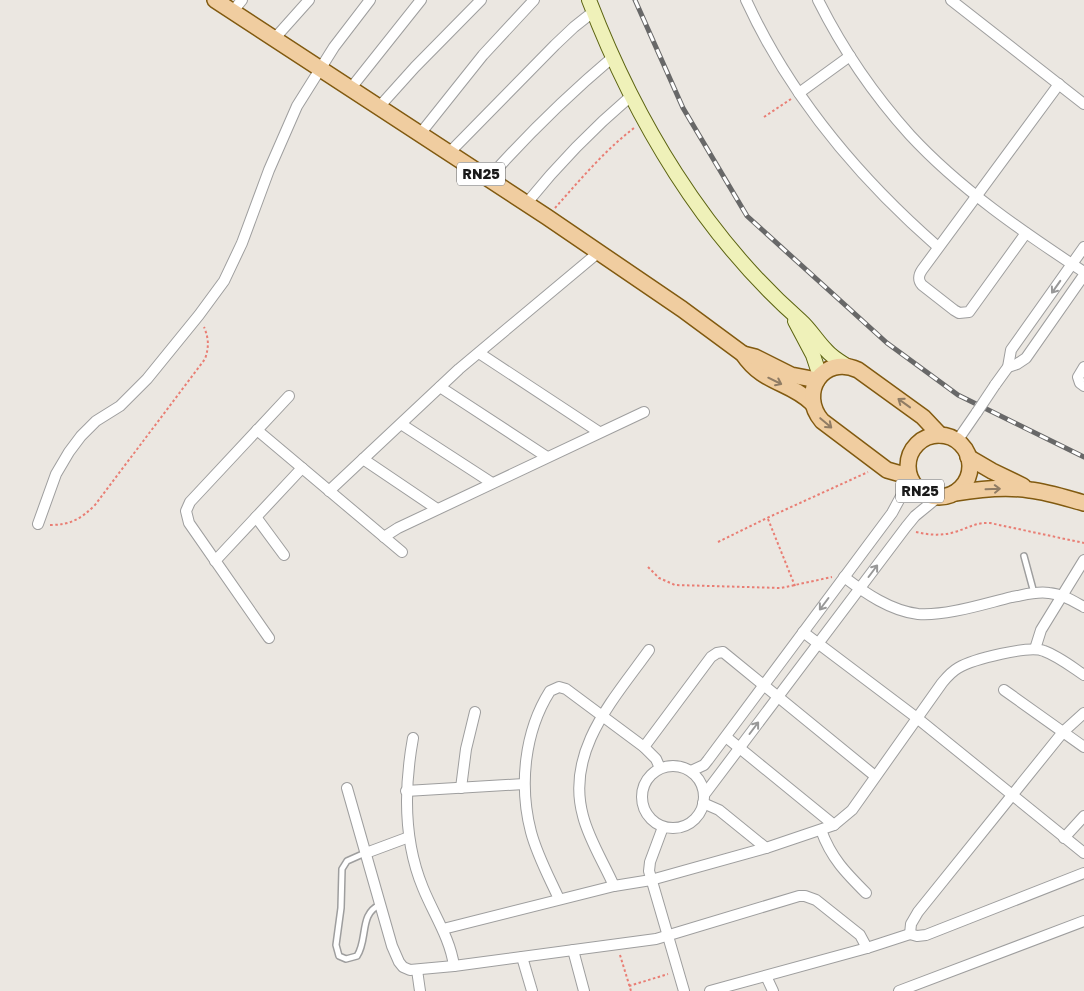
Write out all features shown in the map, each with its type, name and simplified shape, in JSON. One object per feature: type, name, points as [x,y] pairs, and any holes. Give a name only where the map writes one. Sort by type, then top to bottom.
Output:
[{"type":"main road","name":"RN25","points":[[216,0],[237,6],[275,38],[547,217],[682,309],[743,354],[760,374],[800,393],[812,403],[817,416],[822,421],[882,466],[894,473],[909,476]]},
{"type":"main road","points":[[591,6],[644,121],[682,184],[752,274],[802,322],[830,355],[847,366],[858,370],[917,412],[940,435],[948,436],[957,441]]},
{"type":"main road","points":[[793,315],[799,331],[813,355],[818,378]]},
{"type":"main road","name":"RN25","points":[[743,354],[755,357],[792,375],[818,378]]},
{"type":"main road","points":[[812,403],[813,391],[818,378],[830,369],[847,366]]},
{"type":"main road","name":"RN25","points":[[940,435],[929,437],[914,446],[908,462],[909,476],[914,486],[922,493],[938,498],[955,493],[987,489],[1031,490]]},
{"type":"main road","name":"RN25","points":[[955,493],[965,483],[970,470],[968,457],[957,441]]},
{"type":"main road","name":"RN25","points":[[968,457],[1031,490],[1084,503]]},
{"type":"street","points":[[275,38],[309,0]]},
{"type":"street","points":[[38,524],[56,474],[81,436],[96,421],[120,406],[130,397],[199,315],[224,281],[231,269],[288,123],[334,48],[370,0]]},
{"type":"street","points":[[351,88],[421,0]]},
{"type":"street","points":[[379,107],[415,67],[481,0]]},
{"type":"street","points":[[420,134],[483,55],[534,0]]},
{"type":"street","points":[[746,0],[770,46],[820,123],[864,176],[912,225],[938,247]]},
{"type":"street","points":[[818,0],[850,56],[910,135],[941,166],[976,195],[1026,233],[1084,273],[1026,358],[1018,364],[1008,367]]},
{"type":"street","points":[[951,0],[1084,104]]},
{"type":"street","points":[[449,153],[574,26],[591,6]]},
{"type":"street","points":[[799,93],[850,56]]},
{"type":"street","points":[[488,178],[525,137],[559,104],[613,57]]},
{"type":"street","points":[[1026,233],[969,312],[959,313],[954,310],[922,285],[920,281],[922,270],[938,247],[1060,84]]},
{"type":"street","points":[[526,204],[565,157],[597,125],[631,96]]},
{"type":"street","points":[[957,441],[1008,367],[1008,360],[1012,350],[1084,247]]},
{"type":"street","points":[[329,491],[479,352],[599,252]]},
{"type":"street","points":[[479,352],[599,432]]},
{"type":"street","points":[[1084,367],[1078,377],[1080,383],[1084,386]]},
{"type":"street","points":[[440,387],[548,457]]},
{"type":"street","points":[[269,638],[189,523],[186,515],[188,506],[289,396]]},
{"type":"street","points":[[384,537],[437,509],[644,412]]},
{"type":"street","points":[[401,424],[492,483]]},
{"type":"street","points":[[257,430],[402,552]]},
{"type":"street","points":[[363,459],[437,509]]},
{"type":"street","points":[[215,561],[302,468]]},
{"type":"street","points":[[691,771],[704,766],[892,513],[909,476]]},
{"type":"street","points":[[766,848],[704,799],[700,781],[691,771],[676,765],[660,768],[646,780],[641,798],[643,808],[648,816],[655,823],[663,827],[680,827],[688,824],[700,812],[704,799],[740,748],[906,527],[920,511],[938,498]]},
{"type":"street","points":[[256,517],[284,555]]},
{"type":"street","points":[[1035,649],[1041,630],[1084,560]]},
{"type":"street","points":[[844,577],[860,589],[887,604],[902,611],[918,614],[948,612],[1034,593],[1051,593],[1063,596],[1084,607]]},
{"type":"street","points":[[803,632],[917,718],[1084,853]]},
{"type":"street","points":[[443,929],[614,886],[651,880],[766,848],[834,825],[852,810],[946,678],[960,666],[1016,651],[1035,649],[1052,654],[1084,675]]},
{"type":"street","points":[[614,886],[589,835],[582,815],[579,794],[580,774],[584,753],[591,734],[649,650]]},
{"type":"street","points":[[644,747],[711,657],[717,653],[726,654],[875,776]]},
{"type":"street","points":[[559,899],[536,849],[527,815],[524,784],[526,762],[534,727],[550,691],[556,688],[563,688],[644,747],[651,753],[660,768]]},
{"type":"street","points":[[1004,690],[1084,747]]},
{"type":"street","points":[[462,788],[466,749],[475,712]]},
{"type":"street","points":[[910,934],[911,924],[918,912],[1063,732],[1084,713]]},
{"type":"street","points":[[726,737],[834,825]]},
{"type":"street","points":[[413,738],[408,764],[406,791],[409,837],[414,863],[422,886],[443,929],[450,947],[454,966]]},
{"type":"street","points":[[406,791],[524,784]]},
{"type":"street","points":[[348,788],[392,946],[403,967],[418,970],[454,966],[667,936],[799,896],[816,900],[856,932],[863,939],[866,948]]},
{"type":"street","points":[[1064,838],[1084,816]]},
{"type":"street","points":[[663,827],[650,862],[651,880],[684,991]]},
{"type":"street","points":[[822,830],[831,855],[866,893]]},
{"type":"street","points":[[366,853],[409,837]]},
{"type":"street","points":[[716,990],[910,934],[917,936],[926,935],[1084,873]]},
{"type":"street","points":[[899,991],[1084,921]]},
{"type":"street","points":[[573,950],[584,991]]},
{"type":"street","points":[[522,957],[532,991]]},
{"type":"street","points":[[418,970],[420,991]]},
{"type":"street","points":[[766,976],[773,991]]},
{"type":"lane","points":[[1024,556],[1034,593]]},
{"type":"lane","points":[[366,853],[350,859],[343,866],[342,908],[336,945],[340,956],[346,959],[357,956],[368,915],[373,908],[380,905]]},
{"type":"path","points":[[764,117],[799,93]]},
{"type":"path","points":[[547,217],[592,167],[623,137],[644,121]]},
{"type":"path","points":[[38,524],[56,525],[79,519],[100,499],[205,359],[209,344],[199,315]]},
{"type":"path","points":[[718,542],[882,466]]},
{"type":"path","points":[[767,518],[795,586]]},
{"type":"path","points":[[906,527],[928,534],[942,535],[977,524],[990,523],[1084,543]]},
{"type":"path","points":[[648,566],[658,578],[675,585],[769,589],[795,586],[822,578],[844,577]]},
{"type":"path","points":[[616,944],[631,991]]},
{"type":"path","points":[[629,986],[678,971]]},
{"type":"railway","points":[[635,0],[683,108],[747,216],[887,343],[958,395],[1084,457]]}]
